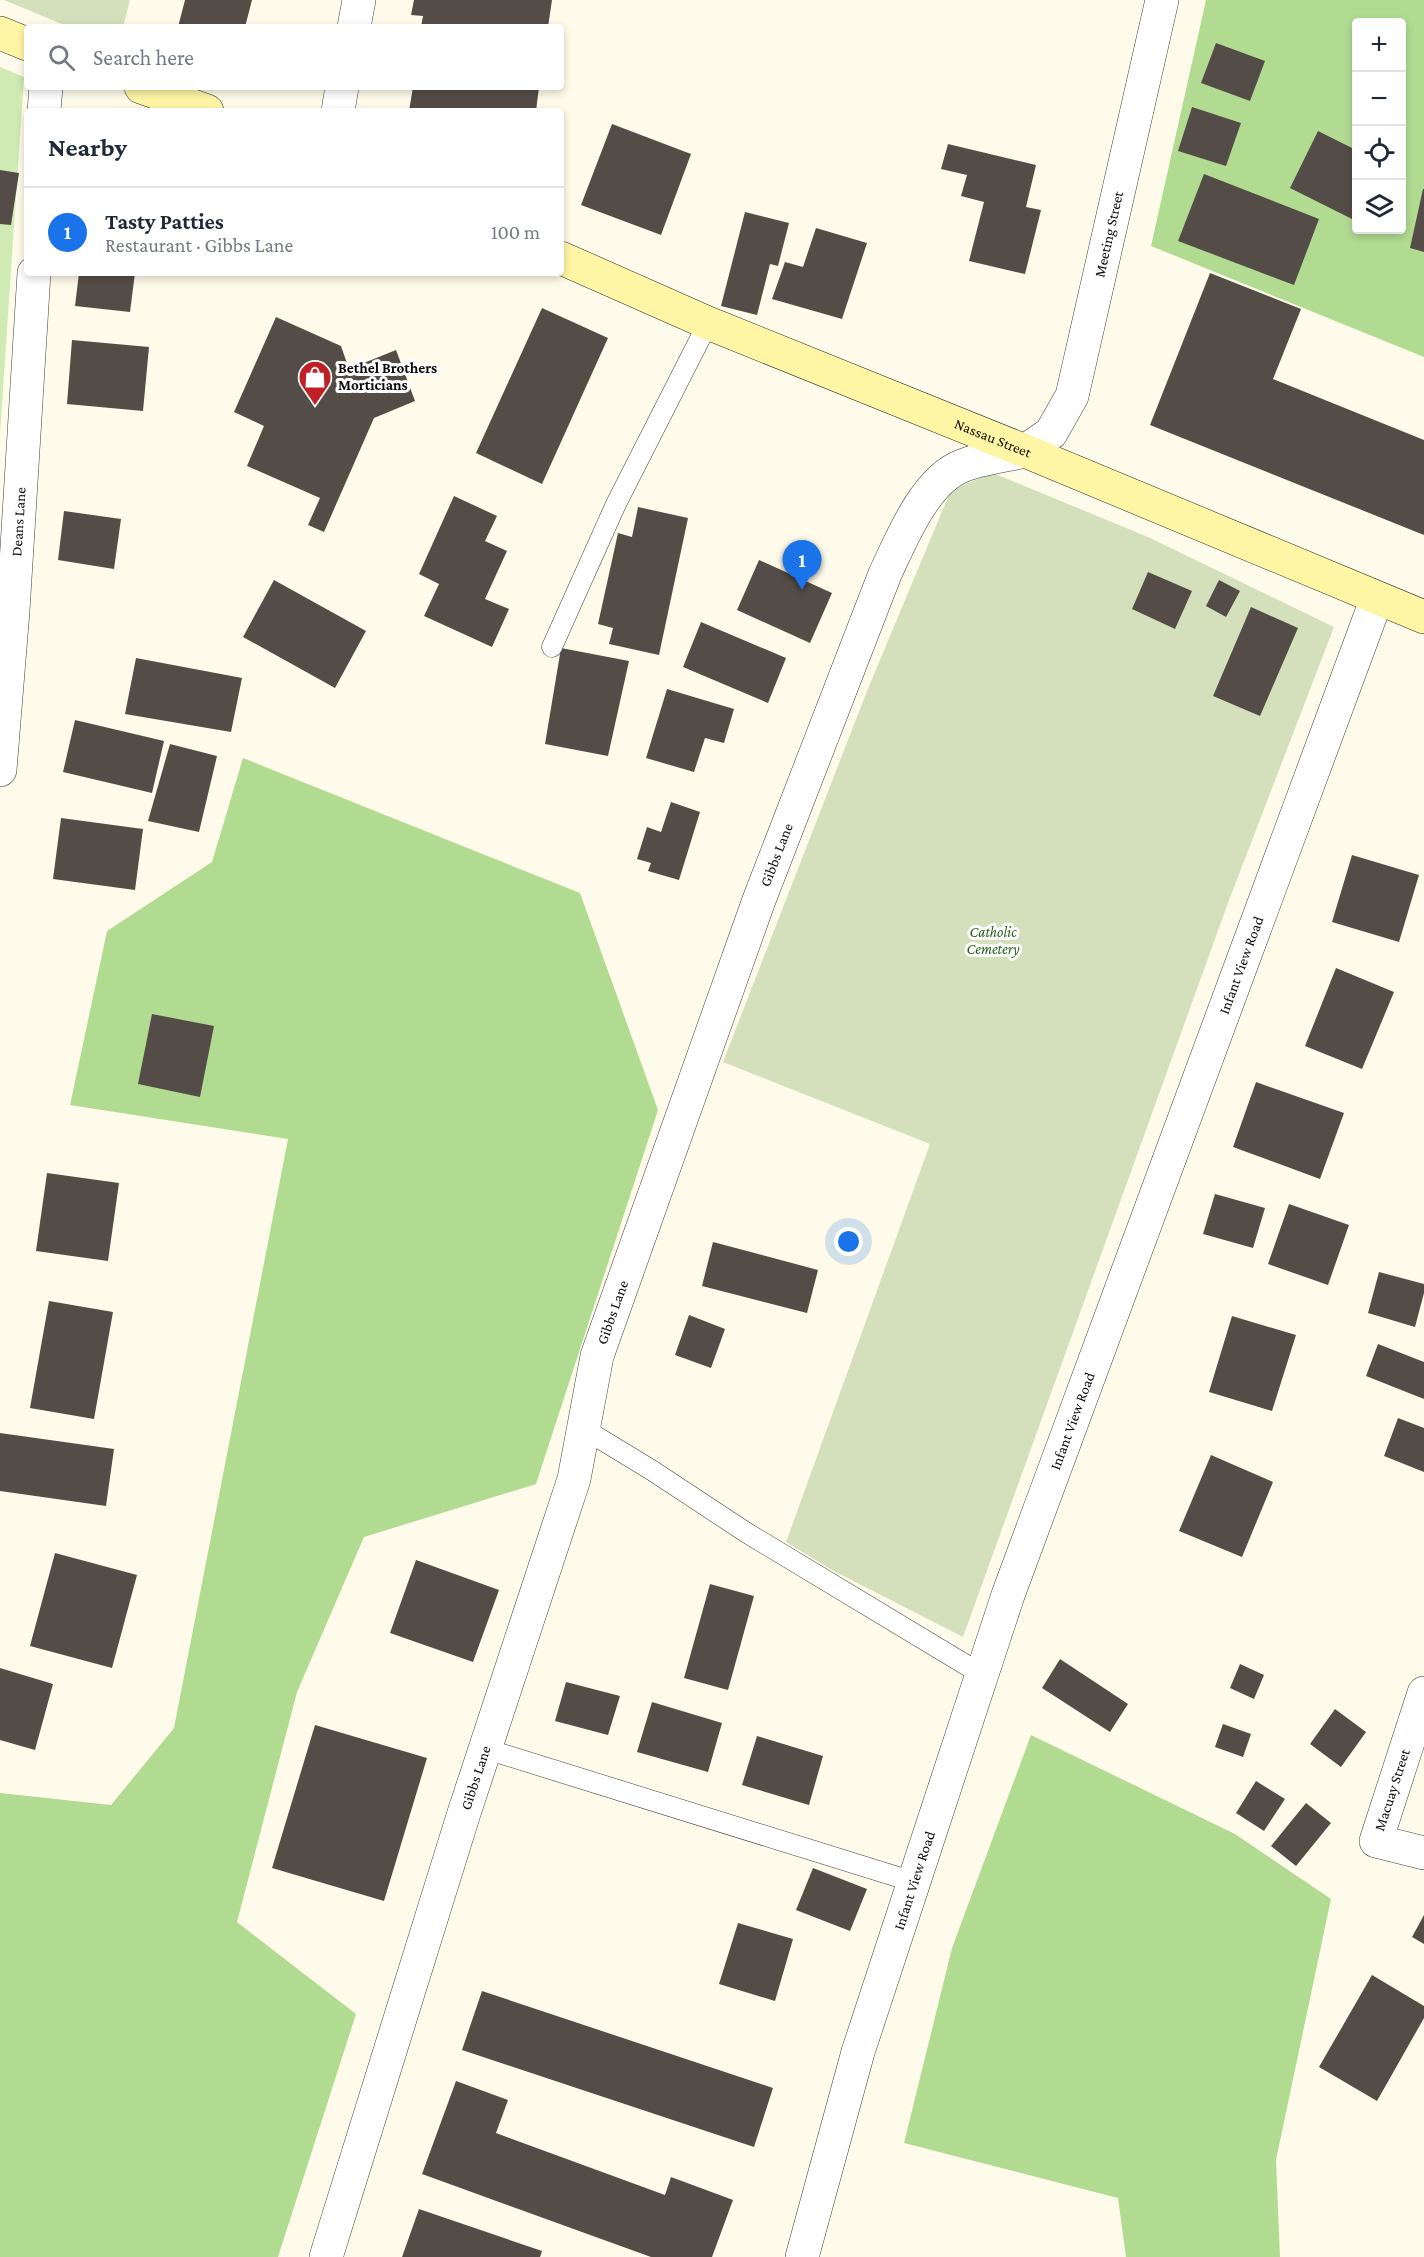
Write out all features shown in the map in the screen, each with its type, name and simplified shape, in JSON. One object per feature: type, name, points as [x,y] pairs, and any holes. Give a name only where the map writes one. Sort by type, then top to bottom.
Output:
[{"type":"main road","points":[[0,33],[24,43]]},
{"type":"main road","points":[[149,90],[199,108]]},
{"type":"main road","name":"Nassau Street","points":[[564,259],[708,323],[1025,451],[1424,617]]},
{"type":"street","points":[[355,24],[360,0]]},
{"type":"street","name":"Meeting Street","points":[[1025,451],[1051,433],[1072,396],[1162,0]]},
{"type":"street","points":[[44,108],[46,90]]},
{"type":"street","points":[[338,108],[342,90]]},
{"type":"street","name":"Deans Lane","points":[[0,770],[13,611],[34,276]]},
{"type":"street","name":"Gibbs Lane","points":[[326,2257],[486,1749],[574,1479],[597,1356],[759,900],[885,574],[906,529],[935,485],[960,466],[1025,451]]},
{"type":"street","name":"Infant View Road","points":[[802,2257],[858,2052],[1012,1584],[1377,598]]},
{"type":"street","name":"Macuay Street","points":[[1424,1693],[1376,1840],[1424,1853]]},
{"type":"lane","points":[[552,647],[616,504],[708,323]]},
{"type":"lane","points":[[584,1428],[747,1533],[981,1674]]},
{"type":"lane","points":[[486,1749],[914,1882]]},
{"type":"green space","points":[[4,0],[130,0],[124,24],[62,24]]},
{"type":"green space","points":[[1206,0],[1424,0],[1424,357],[1151,246]]},
{"type":"green space","points":[[0,67],[24,77],[0,434]]},
{"type":"green space","name":"Catholic Cemetery","points":[[993,473],[1148,537],[1334,627],[1228,903],[963,1637],[832,1570],[786,1542],[930,1144],[723,1062],[867,691],[951,490]]},
{"type":"green space","points":[[243,758],[580,893],[658,1110],[536,1484],[364,1537],[297,1692],[237,1922],[356,2014],[278,2257],[0,2257],[0,1793],[111,1805],[174,1728],[288,1139],[70,1105],[107,931],[212,862]]},
{"type":"green space","points":[[1031,1735],[1235,1834],[1331,1899],[1276,2160],[1280,2257],[1126,2257],[1118,2198],[904,2143],[952,1948]]},
{"type":"building","points":[[185,0],[252,0],[246,24],[179,24]]},
{"type":"building","points":[[414,0],[552,0],[548,24],[422,24],[423,16],[411,15]]},
{"type":"building","points":[[1216,43],[1265,61],[1250,101],[1201,83]]},
{"type":"building","points":[[412,90],[539,90],[536,108],[410,108]]},
{"type":"building","points":[[1192,107],[1241,123],[1226,166],[1178,151]]},
{"type":"building","points":[[612,124],[691,154],[661,235],[581,205]]},
{"type":"building","points":[[1318,131],[1352,148],[1352,219],[1290,188]]},
{"type":"building","points":[[948,144],[1036,165],[1026,207],[1041,210],[1025,274],[969,261],[984,202],[961,196],[967,175],[941,169]]},
{"type":"building","points":[[0,170],[19,173],[11,225],[0,224]]},
{"type":"building","points":[[1204,174],[1319,219],[1294,285],[1178,241]]},
{"type":"building","points":[[1424,189],[1424,252],[1410,248]]},
{"type":"building","points":[[745,212],[789,223],[778,266],[770,264],[757,315],[721,306]]},
{"type":"building","points":[[816,228],[867,243],[842,319],[772,299],[785,262],[803,267]]},
{"type":"building","points":[[1210,273],[1301,309],[1273,379],[1424,440],[1424,535],[1150,425]]},
{"type":"building","points":[[79,276],[135,276],[130,312],[75,306]]},
{"type":"building","points":[[542,308],[608,338],[542,484],[476,453]]},
{"type":"building","points":[[276,317],[341,346],[349,369],[396,350],[415,401],[374,418],[324,532],[308,525],[320,498],[247,466],[264,426],[234,412]]},
{"type":"building","points":[[72,340],[149,347],[143,411],[67,404]]},
{"type":"building","points":[[454,496],[497,516],[485,541],[507,551],[485,599],[509,609],[492,647],[424,616],[439,584],[419,574]]},
{"type":"building","points":[[638,507],[688,518],[659,655],[609,644],[613,628],[598,624],[618,533],[632,537]]},
{"type":"building","points":[[64,511],[121,519],[114,569],[58,560]]},
{"type":"building","points":[[759,560],[832,593],[810,643],[737,610]]},
{"type":"building","points":[[1148,572],[1192,591],[1175,629],[1132,609]]},
{"type":"building","points":[[274,580],[366,631],[335,688],[243,637]]},
{"type":"building","points":[[1219,580],[1240,591],[1226,617],[1206,606]]},
{"type":"building","points":[[1251,607],[1298,628],[1260,716],[1213,696]]},
{"type":"building","points":[[701,622],[786,658],[768,703],[683,667]]},
{"type":"building","points":[[561,648],[629,661],[608,756],[545,744]]},
{"type":"building","points":[[136,658],[242,678],[231,732],[125,714]]},
{"type":"building","points":[[667,689],[734,709],[724,743],[705,738],[694,772],[646,758]]},
{"type":"building","points":[[75,720],[164,741],[152,793],[63,772]]},
{"type":"building","points":[[170,744],[217,756],[199,832],[148,821]]},
{"type":"building","points":[[671,802],[700,812],[679,880],[648,871],[651,863],[637,859],[647,827],[661,832]]},
{"type":"building","points":[[61,818],[143,829],[135,890],[53,879]]},
{"type":"building","points":[[1352,855],[1419,875],[1399,942],[1332,922]]},
{"type":"building","points":[[1336,968],[1394,992],[1362,1069],[1305,1046]]},
{"type":"building","points":[[152,1014],[214,1026],[200,1097],[138,1084]]},
{"type":"building","points":[[1256,1082],[1344,1113],[1320,1179],[1233,1147]]},
{"type":"building","points":[[47,1173],[119,1183],[108,1261],[36,1251]]},
{"type":"building","points":[[1215,1194],[1265,1208],[1253,1248],[1203,1234]]},
{"type":"building","points":[[1289,1204],[1349,1225],[1328,1285],[1268,1264]]},
{"type":"building","points":[[713,1242],[818,1270],[807,1313],[702,1286]]},
{"type":"building","points":[[1379,1272],[1424,1284],[1424,1293],[1415,1327],[1368,1313]]},
{"type":"building","points":[[49,1301],[113,1312],[94,1419],[30,1408]]},
{"type":"building","points":[[689,1315],[725,1329],[711,1368],[675,1355]]},
{"type":"building","points":[[1232,1316],[1296,1335],[1272,1411],[1209,1392]]},
{"type":"building","points":[[1378,1344],[1424,1362],[1424,1399],[1366,1376]]},
{"type":"building","points":[[1398,1418],[1424,1428],[1424,1472],[1384,1456]]},
{"type":"building","points":[[0,1433],[114,1449],[106,1506],[0,1491]]},
{"type":"building","points":[[1211,1455],[1273,1482],[1242,1557],[1179,1531]]},
{"type":"building","points":[[55,1553],[137,1575],[112,1668],[30,1646]]},
{"type":"building","points":[[416,1560],[499,1590],[473,1662],[390,1633]]},
{"type":"building","points":[[710,1584],[754,1596],[728,1690],[684,1678]]},
{"type":"building","points":[[1060,1659],[1128,1704],[1110,1732],[1042,1688]]},
{"type":"building","points":[[1240,1664],[1264,1675],[1254,1699],[1230,1688]]},
{"type":"building","points":[[0,1668],[53,1684],[35,1750],[0,1740]]},
{"type":"building","points":[[566,1682],[620,1696],[608,1735],[555,1721]]},
{"type":"building","points":[[652,1702],[722,1723],[708,1772],[637,1752]]},
{"type":"building","points":[[1335,1709],[1366,1732],[1341,1767],[1310,1744]]},
{"type":"building","points":[[1223,1724],[1251,1734],[1243,1757],[1215,1747]]},
{"type":"building","points":[[315,1725],[427,1758],[384,1901],[272,1868]]},
{"type":"building","points":[[757,1736],[823,1756],[809,1805],[742,1785]]},
{"type":"building","points":[[1256,1781],[1285,1799],[1264,1831],[1236,1813]]},
{"type":"building","points":[[1306,1803],[1331,1823],[1296,1866],[1271,1846]]},
{"type":"building","points":[[813,1868],[867,1889],[850,1931],[796,1910]]},
{"type":"building","points":[[1424,1915],[1424,1944],[1412,1937]]},
{"type":"building","points":[[738,1923],[793,1939],[775,2001],[719,1984]]},
{"type":"building","points":[[1372,1975],[1424,2006],[1424,2018],[1377,2101],[1319,2067]]},
{"type":"building","points":[[482,1991],[773,2088],[754,2147],[462,2050]]},
{"type":"building","points":[[456,2081],[508,2100],[496,2133],[665,2195],[671,2177],[733,2200],[712,2257],[651,2257],[422,2174]]},
{"type":"building","points":[[419,2209],[542,2251],[540,2257],[402,2257]]},
{"type":"place","name":"Bethel Brothers Morticians","points":[[315,406]]},
{"type":"place","name":"Tasty Patties","points":[[802,590]]}]
